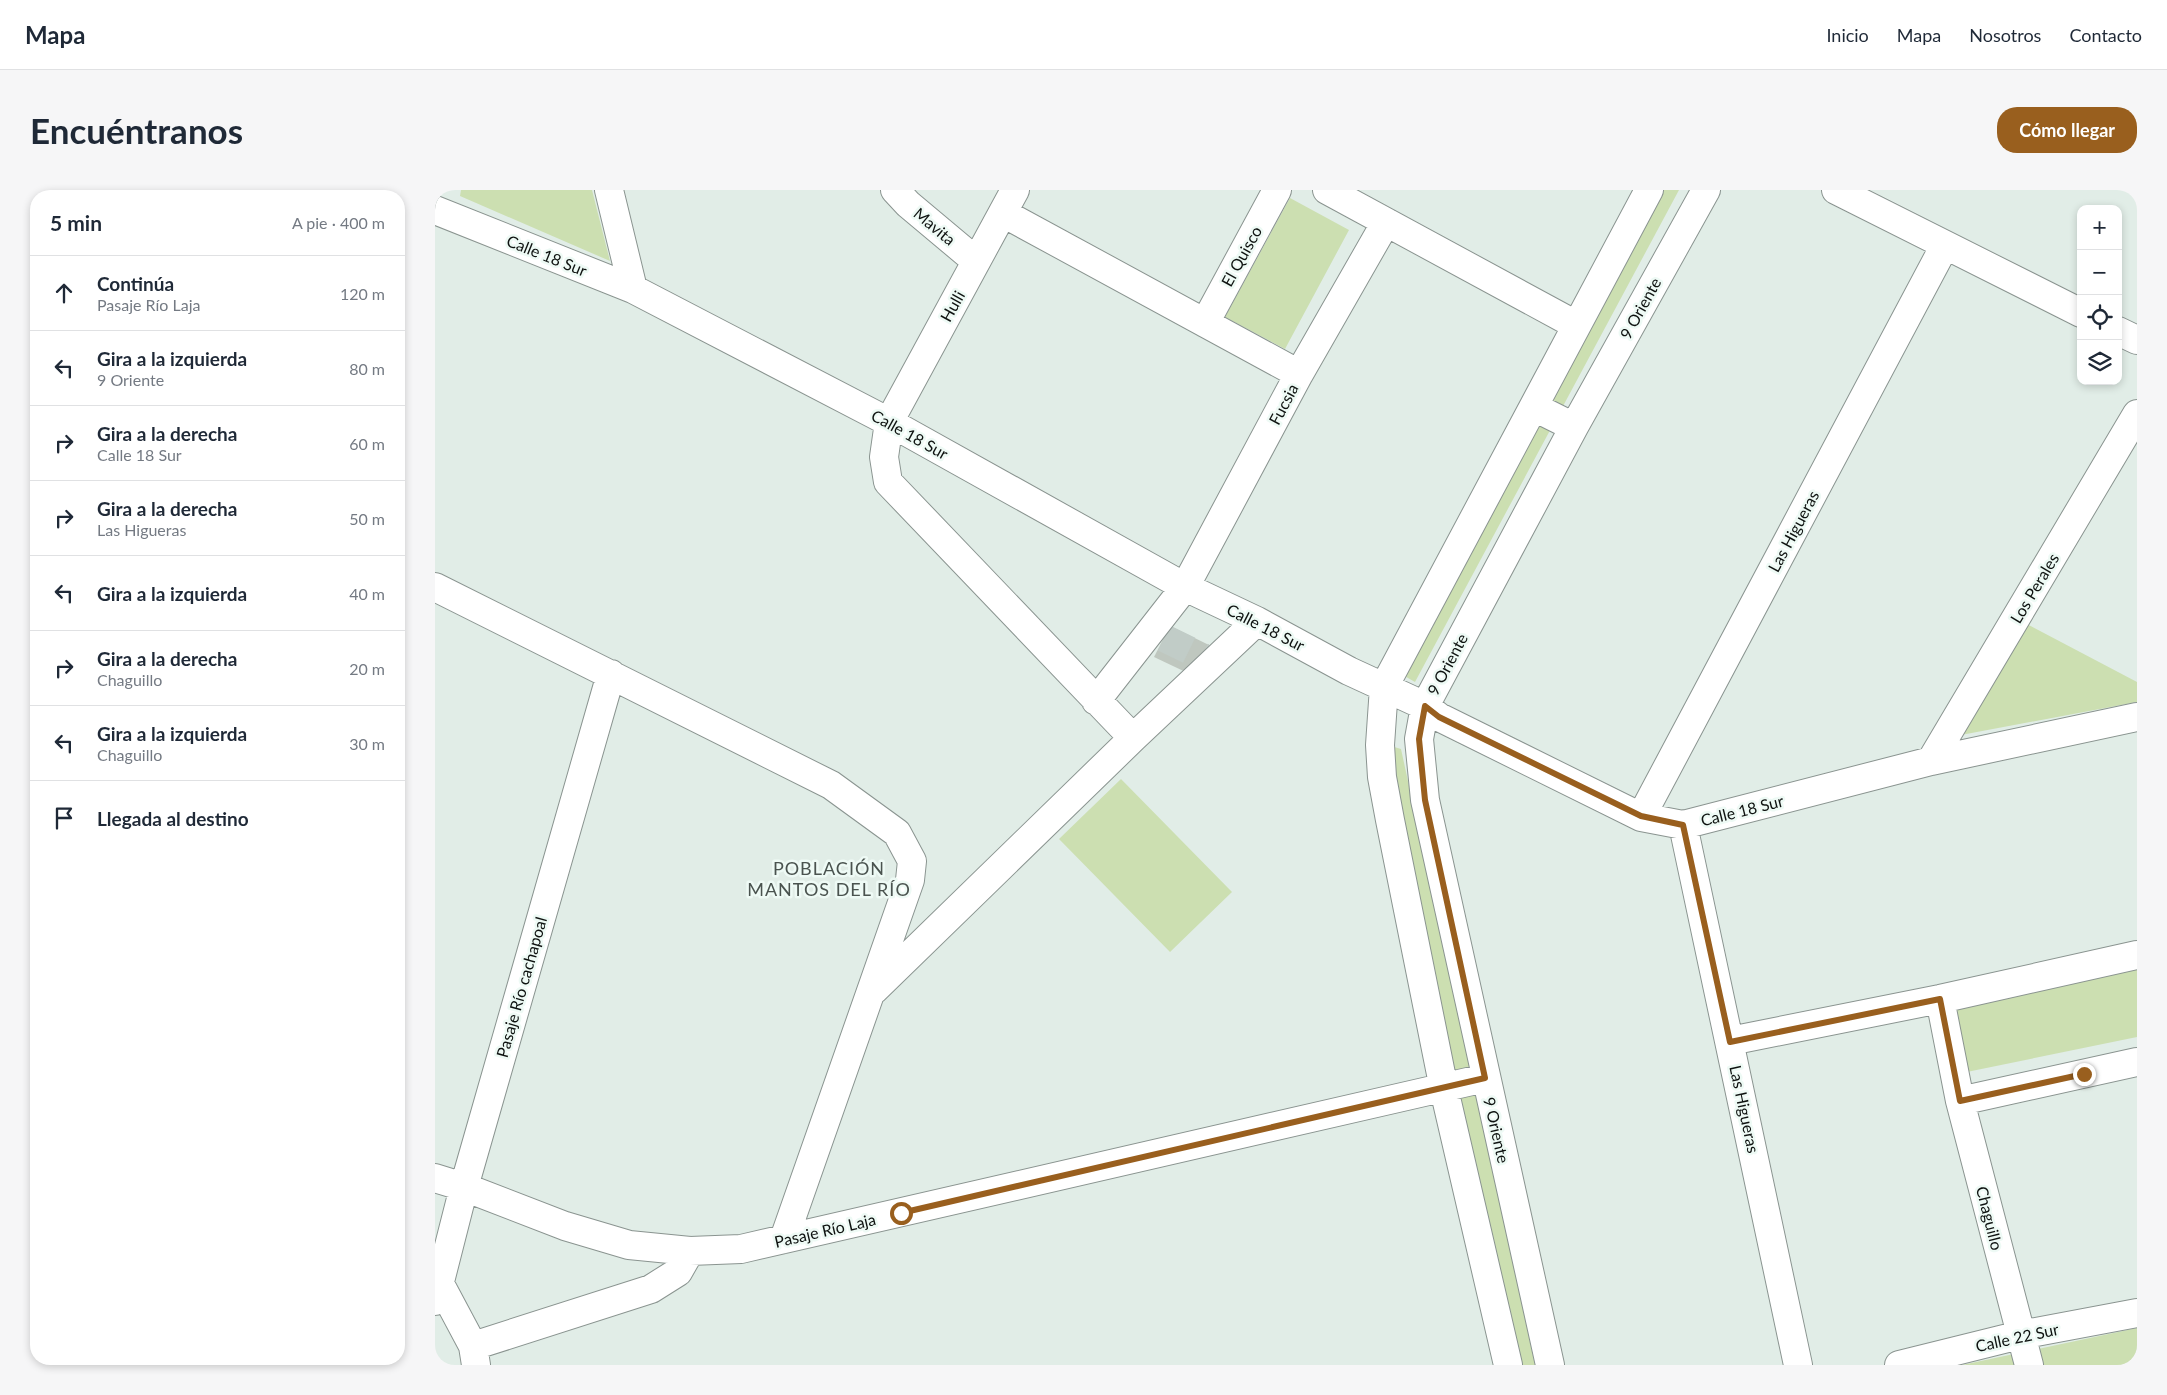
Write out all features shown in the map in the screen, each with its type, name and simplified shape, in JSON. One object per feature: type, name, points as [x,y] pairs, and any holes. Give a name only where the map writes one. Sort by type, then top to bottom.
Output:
[{"type":"street","points":[[609,190],[633,289]]},
{"type":"street","name":"Mavita","points":[[895,190],[908,204],[976,261]]},
{"type":"street","name":"El Quisco","points":[[1205,323],[1277,190]]},
{"type":"street","points":[[1327,190],[1576,326]]},
{"type":"street","points":[[1508,1365],[1444,1088],[1382,777],[1380,745],[1383,687],[1649,190]]},
{"type":"street","name":"9 Oriente","points":[[1550,1365],[1425,800],[1419,739],[1425,706],[1574,427],[1706,190]]},
{"type":"street","points":[[1836,190],[2077,310]]},
{"type":"street","points":[[1009,202],[1205,323],[1299,374]]},
{"type":"street","name":"Hulli","points":[[889,422],[1009,202]]},
{"type":"street","name":"Calle 18 Sur","points":[[435,210],[633,289],[889,422],[1185,587],[1383,687],[1425,706],[1439,717],[1641,816],[1683,825],[1931,762],[2135,724]]},
{"type":"street","name":"Fucsia","points":[[1096,700],[1158,634],[1299,374],[1386,222]]},
{"type":"street","name":"Las Higueras","points":[[1641,816],[1945,245]]},
{"type":"street","points":[[2122,333],[2137,340]]},
{"type":"street","points":[[1534,407],[1574,427]]},
{"type":"street","name":"Los Perales","points":[[1931,762],[2137,414]]},
{"type":"street","points":[[889,422],[884,457],[888,482],[1133,738]]},
{"type":"street","points":[[435,587],[831,785],[897,833],[912,861],[910,880],[784,1239]]},
{"type":"street","points":[[869,995],[1133,738],[1208,659],[1257,622]]},
{"type":"street","name":"Pasaje Río cachapoal","points":[[437,1292],[463,1187],[611,674]]},
{"type":"street","name":"Las Higueras","points":[[1683,825],[1798,1365]]},
{"type":"street","points":[[1730,1042],[1940,999],[2137,955]]},
{"type":"street","name":"Chaguillo","points":[[1940,999],[1960,1101],[2029,1365]]},
{"type":"street","points":[[1960,1101],[2137,1062]]},
{"type":"street","name":"Pasaje Río Laja","points":[[435,1178],[565,1226],[629,1244],[690,1252],[741,1249],[1485,1078]]},
{"type":"street","points":[[437,1292],[475,1356],[651,1289],[678,1272],[690,1252]]},
{"type":"street","name":"Calle 22 Sur","points":[[1899,1365],[2020,1335],[2137,1313]]},
{"type":"green space","points":[[461,190],[592,190],[610,261],[460,196]]},
{"type":"green space","points":[[1642,190],[1679,190],[1415,682],[1387,666]]},
{"type":"green space","points":[[1290,198],[1349,230],[1285,349],[1225,317]]},
{"type":"green space","points":[[2021,621],[2137,682],[2137,702],[1945,738]]},
{"type":"green space","points":[[1367,739],[1401,749],[1535,1365],[1502,1365]]},
{"type":"green space","points":[[1121,779],[1232,892],[1170,952],[1059,839]]},
{"type":"green space","points":[[2137,968],[2137,1037],[1957,1074],[1943,1006]]},
{"type":"green space","points":[[2137,1328],[2137,1365],[1962,1365]]},
{"type":"building","points":[[1170,626],[1209,645],[1194,676],[1154,657]]},
{"type":"tunnel","points":[[1164,638],[1203,657]]},
{"type":"district","name":"POBLACIÓN MANTOS DEL RÍO","points":[[829,878]]},
{"type":"route","points":[[901,1213],[1485,1078],[1425,800],[1419,739],[1425,706],[1439,717],[1641,816],[1683,825],[1730,1042],[1940,999],[1960,1101],[2084,1074]]}]
